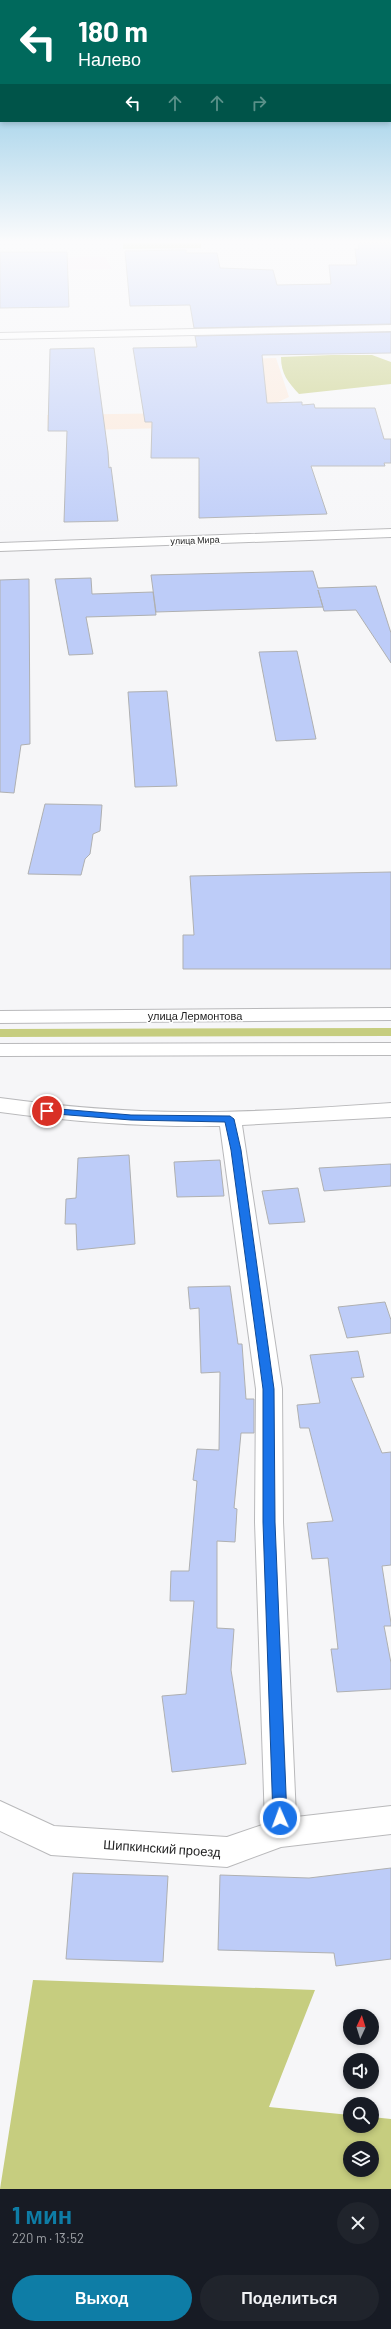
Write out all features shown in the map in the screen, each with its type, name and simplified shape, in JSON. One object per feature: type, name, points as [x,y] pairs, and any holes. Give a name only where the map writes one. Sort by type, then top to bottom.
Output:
[{"type":"main road","name":"улица Мира","points":[[0,547],[391,533]]},
{"type":"main road","name":"улица Лермонтова","points":[[0,1017],[391,1014]]},
{"type":"main road","points":[[0,1050],[391,1050]]},
{"type":"main road","points":[[0,1105],[33,1110],[131,1118],[230,1119],[391,1110]]},
{"type":"main road","points":[[230,1119],[236,1150],[269,1389],[269,1522],[281,1833]]},
{"type":"main road","name":"Шипкинский проезд","points":[[0,1815],[51,1840],[219,1852],[227,1852],[281,1833],[391,1820]]},
{"type":"shaded area","points":[[276,358],[289,397],[276,403],[283,425],[48,431],[47,415],[247,412],[245,359]]},
{"type":"green space","points":[[372,355],[391,362],[391,384],[299,394],[288,382],[282,368],[281,357]]},
{"type":"green space","points":[[391,1028],[391,1036],[0,1037],[0,1029]]},
{"type":"green space","points":[[33,1980],[315,1990],[269,2107],[343,2114],[343,2133],[379,2133],[379,2118],[391,2119],[391,2189],[0,2189]]},
{"type":"building","points":[[197,345],[391,345],[391,353],[262,355],[267,403],[302,402],[302,405],[314,404],[315,408],[375,408],[384,439],[391,439],[391,463],[384,463],[385,466],[311,466],[327,514],[199,518],[199,458],[151,458],[152,422],[145,422],[133,348],[197,347]]},
{"type":"building","points":[[94,348],[109,468],[111,467],[118,521],[64,522],[67,431],[48,431],[50,349]]},
{"type":"building","points":[[313,571],[318,588],[376,586],[391,633],[391,663],[356,610],[324,611],[323,607],[156,612],[151,575]]},
{"type":"building","points":[[91,578],[92,594],[153,592],[156,615],[86,617],[93,654],[69,655],[55,579]]},
{"type":"building","points":[[29,579],[30,744],[21,745],[14,793],[0,792],[0,580]]},
{"type":"building","points":[[297,651],[316,739],[276,741],[259,652]]},
{"type":"building","points":[[167,691],[177,786],[135,787],[128,692]]},
{"type":"building","points":[[45,804],[102,805],[100,831],[93,834],[90,854],[85,859],[81,875],[28,874]]},
{"type":"building","points":[[391,872],[391,969],[183,969],[183,935],[194,935],[190,876]]},
{"type":"building","points":[[129,1155],[135,1244],[77,1250],[76,1224],[65,1224],[66,1199],[76,1198],[78,1158]]},
{"type":"building","points":[[220,1160],[224,1196],[177,1197],[174,1162]]},
{"type":"building","points":[[391,1164],[391,1186],[324,1191],[319,1168]]},
{"type":"building","points":[[298,1188],[305,1222],[269,1224],[262,1191]]},
{"type":"building","points":[[230,1286],[238,1344],[242,1344],[246,1399],[254,1399],[254,1433],[241,1433],[234,1508],[237,1509],[235,1542],[217,1541],[217,1628],[234,1629],[231,1670],[246,1764],[172,1772],[162,1696],[186,1694],[194,1601],[170,1601],[171,1571],[189,1571],[197,1481],[193,1480],[197,1449],[219,1450],[220,1372],[201,1373],[199,1308],[190,1309],[188,1287]]},
{"type":"building","points":[[385,1302],[391,1320],[391,1333],[347,1338],[338,1307]]},
{"type":"building","points":[[358,1351],[364,1377],[351,1378],[382,1453],[391,1452],[391,1565],[382,1566],[391,1623],[391,1626],[384,1626],[391,1663],[391,1689],[337,1692],[331,1649],[338,1649],[328,1558],[312,1559],[307,1523],[333,1521],[309,1428],[300,1428],[297,1405],[320,1403],[310,1355]]},
{"type":"building","points":[[391,1868],[391,1959],[336,1966],[334,1953],[218,1950],[220,1875],[309,1878]]},
{"type":"building","points":[[73,1873],[168,1876],[163,1962],[66,1959]]},
{"type":"route","points":[[47,1111],[131,1118],[230,1119],[236,1150],[260,1315],[269,1389],[269,1522],[280,1818]]}]
